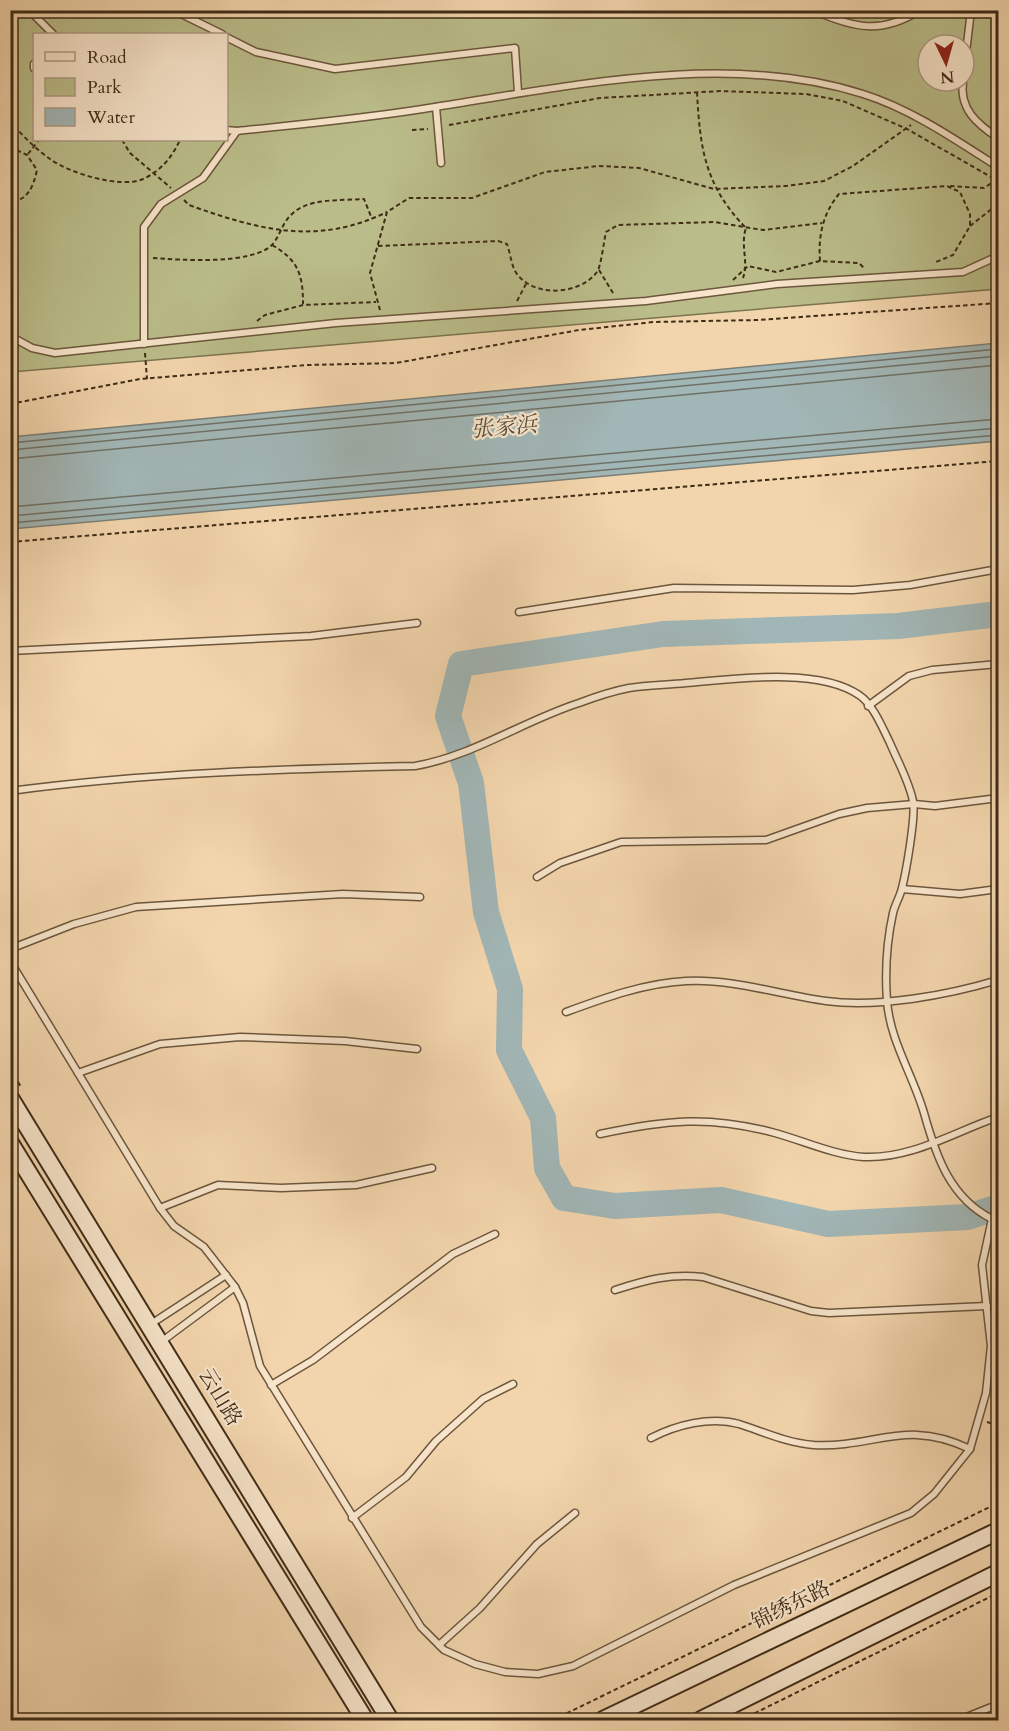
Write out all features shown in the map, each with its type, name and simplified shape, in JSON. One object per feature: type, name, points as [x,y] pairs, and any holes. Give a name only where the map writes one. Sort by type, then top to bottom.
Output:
[{"type":"main road","name":"云山路","points":[[10,1098],[390,1720]]},
{"type":"main road","points":[[10,1143],[365,1720]]},
{"type":"main road","name":"锦绣东路","points":[[603,1720],[999,1531]]},
{"type":"main road","points":[[701,1720],[999,1573]]},
{"type":"lane","points":[[29,10],[52,33]]},
{"type":"lane","points":[[173,10],[220,33]]},
{"type":"lane","points":[[813,10],[858,26],[886,26],[900,23],[920,10]]},
{"type":"lane","points":[[968,33],[971,10]]},
{"type":"lane","points":[[228,38],[256,51],[335,69],[515,48],[518,92]]},
{"type":"lane","points":[[228,130],[237,132],[436,107],[518,92],[652,76],[731,74],[805,80],[854,92],[918,119],[999,167]]},
{"type":"lane","points":[[961,93],[968,113],[999,138]]},
{"type":"lane","points":[[436,107],[441,162]]},
{"type":"lane","points":[[144,344],[144,227],[161,204],[203,178],[237,132]]},
{"type":"lane","points":[[10,336],[32,348],[55,353],[385,319],[614,303],[867,278],[963,272],[999,256]]},
{"type":"lane","points":[[519,612],[674,588],[853,590],[910,585],[999,569]]},
{"type":"lane","points":[[10,651],[311,636],[417,623]]},
{"type":"lane","points":[[868,706],[909,676],[932,670],[999,664]]},
{"type":"lane","points":[[10,791],[82,781],[209,772],[415,766],[434,763],[557,711],[629,688],[754,677],[789,677],[828,683],[860,696],[887,737],[909,785],[914,804],[902,889],[893,912],[888,949],[887,1000],[892,1032],[915,1083],[933,1143],[950,1181],[974,1208],[992,1217],[982,1265],[991,1346],[986,1393],[970,1449],[940,1487],[911,1513],[734,1585],[573,1666],[538,1674],[505,1672],[475,1664],[439,1645],[421,1627],[260,1366],[243,1303],[235,1287],[204,1247],[174,1226],[160,1208],[10,961]]},
{"type":"lane","points":[[537,877],[560,863],[621,842],[766,840],[839,814],[867,808],[914,804],[935,806],[999,798]]},
{"type":"lane","points":[[902,889],[960,894],[999,889]]},
{"type":"lane","points":[[10,949],[74,924],[136,907],[343,894],[420,897]]},
{"type":"lane","points":[[566,1012],[655,985],[686,981],[712,982],[828,1001],[887,1000],[963,990],[999,980]]},
{"type":"lane","points":[[78,1073],[160,1044],[240,1037],[345,1041],[417,1049]]},
{"type":"lane","points":[[600,1134],[648,1123],[705,1120],[746,1126],[864,1157],[911,1151],[999,1117]]},
{"type":"lane","points":[[160,1208],[218,1185],[281,1188],[356,1185],[432,1168]]},
{"type":"lane","points":[[271,1385],[313,1360],[453,1254],[495,1234]]},
{"type":"lane","points":[[150,1325],[226,1275]]},
{"type":"lane","points":[[615,1290],[664,1275],[685,1275],[703,1277],[820,1312],[987,1306]]},
{"type":"lane","points":[[160,1342],[235,1287]]},
{"type":"lane","points":[[352,1518],[406,1477],[436,1441],[483,1399],[513,1384]]},
{"type":"lane","points":[[651,1438],[676,1425],[718,1422],[737,1424],[781,1439],[812,1445],[835,1445],[902,1434],[923,1434],[952,1440],[970,1449]]},
{"type":"lane","points":[[439,1645],[480,1608],[537,1544],[575,1513]]},
{"type":"lane","points":[[959,1720],[997,1706]]},
{"type":"path","points":[[697,92],[699,135],[714,189],[746,228]]},
{"type":"path","points":[[412,130],[438,128],[600,98],[697,92],[806,94],[843,101],[907,129],[998,180]]},
{"type":"path","points":[[123,141],[130,153],[189,205],[243,225],[291,233],[323,230],[369,221],[409,198],[472,198],[545,172],[599,166],[639,168],[714,189],[786,186],[824,181],[852,166],[918,119]]},
{"type":"path","points":[[10,120],[51,160],[80,173],[115,182],[141,180],[171,158],[180,141]]},
{"type":"path","points":[[27,155],[38,141]]},
{"type":"path","points":[[10,147],[27,155],[38,170],[32,189],[21,201],[10,203]]},
{"type":"path","points":[[820,261],[822,223],[828,207],[839,194],[947,186],[984,188],[998,180]]},
{"type":"path","points":[[947,186],[960,192],[970,214],[970,226]]},
{"type":"path","points":[[143,258],[217,260],[251,254],[272,245],[290,216],[306,204],[364,199],[372,219]]},
{"type":"path","points":[[921,275],[924,268],[953,255],[970,226],[999,204]]},
{"type":"path","points":[[385,319],[376,302],[370,273],[387,212]]},
{"type":"path","points":[[378,246],[498,241],[507,243],[515,271],[527,282],[538,288],[561,291],[583,284],[599,270],[606,232],[618,225],[714,222],[764,230],[822,223]]},
{"type":"path","points":[[737,290],[747,266],[742,241],[746,228]]},
{"type":"path","points":[[272,245],[288,254],[298,269],[303,284],[303,305]]},
{"type":"path","points":[[747,266],[776,272],[820,261],[859,263],[867,270],[867,278]]},
{"type":"path","points":[[737,290],[733,278],[747,266]]},
{"type":"path","points":[[599,270],[613,294],[614,303]]},
{"type":"path","points":[[517,310],[518,298],[527,282]]},
{"type":"path","points":[[251,333],[254,323],[266,315],[303,305],[376,302]]},
{"type":"path","points":[[10,404],[147,378],[307,365],[396,363],[579,330],[654,322],[758,320],[999,303]]},
{"type":"path","points":[[144,344],[147,378]]},
{"type":"path","points":[[10,542],[999,461]]},
{"type":"path","points":[[553,1720],[999,1503]]},
{"type":"path","points":[[741,1720],[999,1593]]},
{"type":"green space","points":[[11,11],[998,11],[998,289],[11,372]]},
{"type":"water","name":"张家浜","points":[[998,343],[998,441],[11,529],[11,437]]},
{"type":"waterway","points":[[998,614],[898,626],[663,634],[461,664],[448,716],[471,783],[486,912],[510,989],[509,1050],[543,1118],[547,1168],[564,1198],[615,1206],[721,1200],[828,1224],[968,1217],[998,1207]]}]
